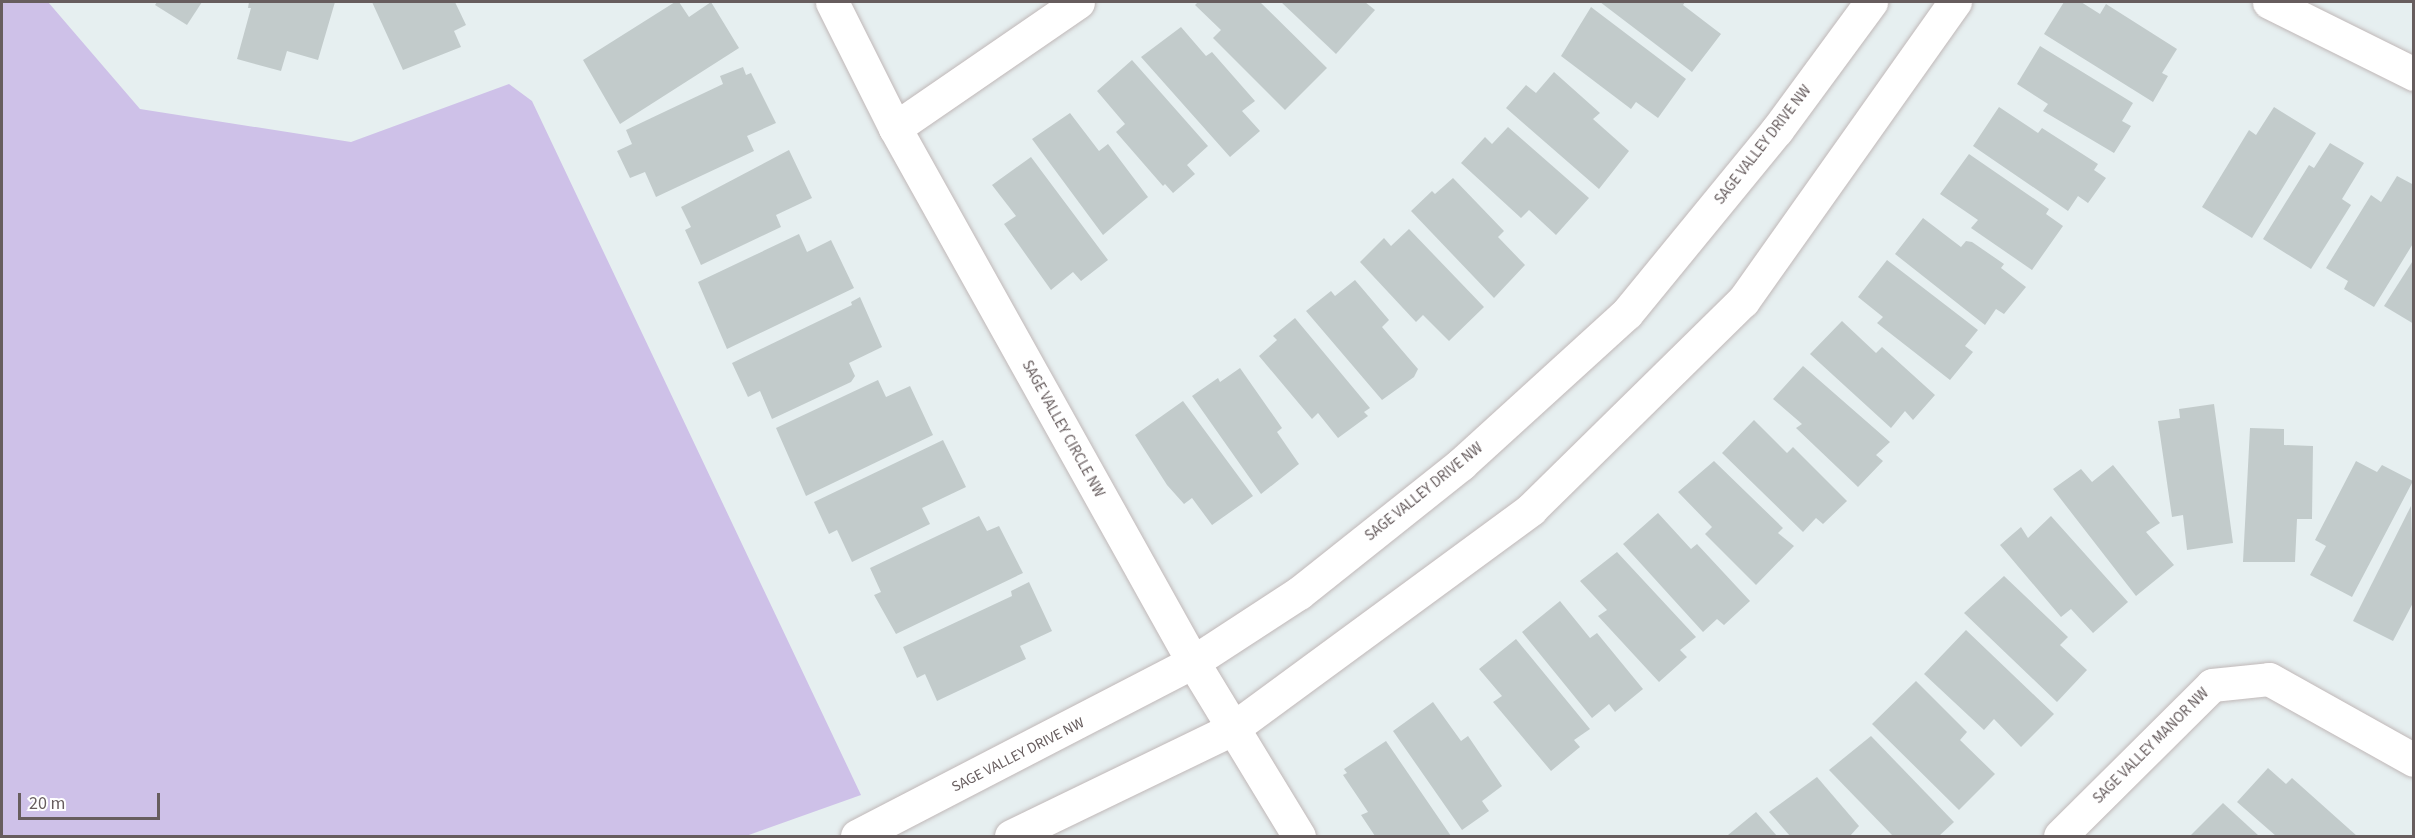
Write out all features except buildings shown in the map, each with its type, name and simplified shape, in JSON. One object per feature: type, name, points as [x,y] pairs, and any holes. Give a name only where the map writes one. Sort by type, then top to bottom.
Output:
[{"type":"street","name":"SAGE VALLEY CIRCLE NW","points":[[832,2],[895,128],[1193,662],[1299,837]]},
{"type":"street","points":[[895,128],[1078,2]]},
{"type":"street","name":"SAGE VALLEY DRIVE NW","points":[[857,837],[1193,662],[1299,593],[1461,464],[1628,313],[1777,130],[1871,2]]},
{"type":"street","points":[[1011,837],[1232,729],[1531,509],[1743,301],[1955,2]]},
{"type":"street","points":[[2269,2],[2414,74]]},
{"type":"street","name":"SAGE VALLEY MANOR NW","points":[[2060,837],[2212,685],[2269,679],[2414,760]]},
{"type":"shaded area","points":[[2,2],[48,2],[140,109],[351,142],[509,84],[532,101],[861,795],[746,836],[2,836]]}]
